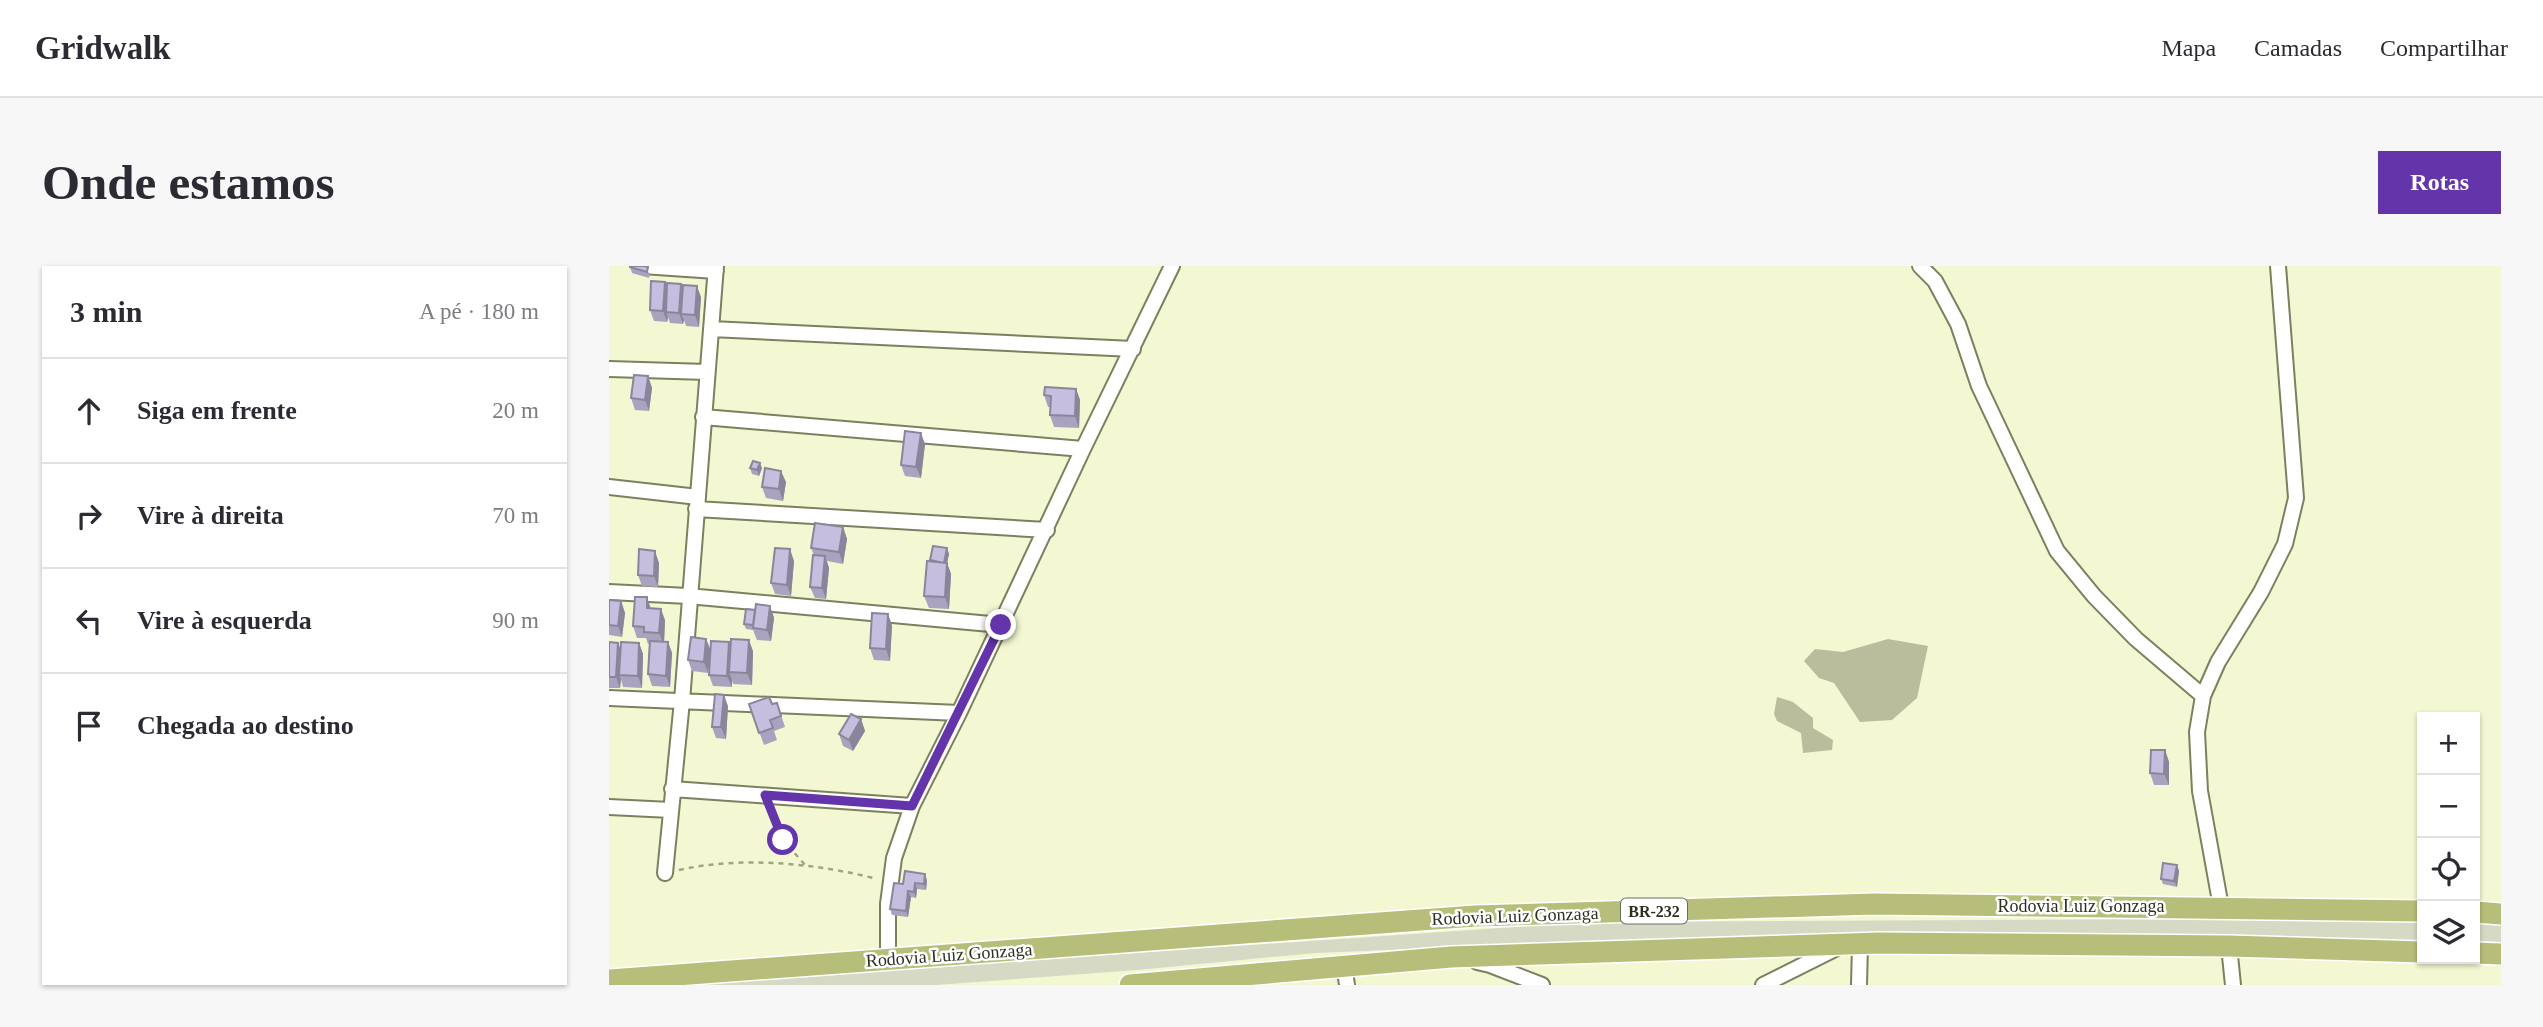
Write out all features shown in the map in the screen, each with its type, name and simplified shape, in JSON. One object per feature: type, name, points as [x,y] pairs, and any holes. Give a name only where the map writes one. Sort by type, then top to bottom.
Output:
[{"type":"highway","name":"Rodovia Luiz Gonzaga","points":[[609,980],[1475,916],[1874,904],[2417,911]]},
{"type":"highway","points":[[2480,912],[2501,914]]},
{"type":"highway","points":[[1136,985],[1345,975],[1451,957],[1851,945],[2229,946],[2417,951]]},
{"type":"highway","points":[[2480,953],[2501,954]]},
{"type":"street","points":[[642,266],[716,268],[688,596],[682,701],[665,873]]},
{"type":"street","points":[[888,960],[888,904],[894,858],[912,806],[1172,266]]},
{"type":"street","points":[[1920,266],[1935,281],[1958,324],[1979,386],[2057,551],[2094,596],[2136,639],[2203,696]]},
{"type":"street","points":[[2221,907],[2200,791],[2197,732],[2203,696],[2218,662],[2261,592],[2285,544],[2296,498],[2278,266]]},
{"type":"street","points":[[711,329],[1133,349]]},
{"type":"street","points":[[609,369],[707,372]]},
{"type":"street","points":[[703,417],[1083,449]]},
{"type":"street","points":[[609,487],[697,503],[1047,530]]},
{"type":"street","points":[[609,592],[688,596],[1001,625]]},
{"type":"street","points":[[609,698],[959,713]]},
{"type":"street","points":[[672,789],[912,806]]},
{"type":"street","points":[[609,807],[671,810]]},
{"type":"street","points":[[1763,985],[1851,945],[1859,985]]},
{"type":"street","points":[[2229,946],[2233,985]]},
{"type":"street","points":[[1451,957],[1490,965],[1542,985]]},
{"type":"path","points":[[765,795],[783,840],[806,866]]},
{"type":"path","points":[[665,873],[704,864],[806,866],[832,868],[891,882]]},
{"type":"shaded area","points":[[1888,639],[1928,646],[1917,698],[1892,720],[1860,722],[1834,683],[1819,678],[1804,661],[1815,649],[1843,652]]},
{"type":"shaded area","points":[[1777,697],[1793,702],[1813,718],[1813,728],[1833,740],[1832,750],[1803,753],[1801,733],[1777,721],[1774,714]]},
{"type":"shaded area","points":[[2417,918],[2417,941],[2005,933],[1735,936],[1315,953],[936,985],[663,985],[1588,922]]},
{"type":"shaded area","points":[[2480,920],[2501,922],[2501,942],[2480,941]]},
{"type":"building","points":[[630,267],[648,267],[647,272]]},
{"type":"building","points":[[651,281],[665,282],[663,311],[650,310]]},
{"type":"building","points":[[667,283],[681,284],[679,313],[666,312]]},
{"type":"building","points":[[683,285],[697,286],[695,315],[681,314]]},
{"type":"building","points":[[634,375],[648,376],[645,400],[631,398]]},
{"type":"building","points":[[1045,387],[1076,389],[1075,416],[1050,415],[1051,396],[1044,395]]},
{"type":"building","points":[[905,431],[921,433],[916,467],[901,465]]},
{"type":"building","points":[[753,461],[760,463],[757,470],[750,468]]},
{"type":"building","points":[[765,468],[781,471],[779,489],[762,487]]},
{"type":"building","points":[[815,523],[843,527],[839,552],[811,548]]},
{"type":"building","points":[[933,546],[947,548],[944,563],[930,560]]},
{"type":"building","points":[[775,548],[790,549],[787,585],[771,583]]},
{"type":"building","points":[[639,549],[655,551],[654,576],[638,575]]},
{"type":"building","points":[[813,555],[825,556],[822,588],[810,587]]},
{"type":"building","points":[[927,561],[947,563],[945,597],[924,596]]},
{"type":"building","points":[[635,597],[647,597],[647,608],[661,609],[659,633],[644,632],[644,627],[633,626]]},
{"type":"building","points":[[609,600],[621,601],[618,626],[609,625]]},
{"type":"building","points":[[756,604],[770,606],[767,630],[753,628]]},
{"type":"building","points":[[746,609],[755,610],[753,625],[744,624]]},
{"type":"building","points":[[872,613],[888,614],[886,649],[870,648]]},
{"type":"building","points":[[691,637],[706,639],[704,662],[688,660]]},
{"type":"building","points":[[731,639],[749,640],[747,673],[729,672]]},
{"type":"building","points":[[650,641],[668,642],[666,676],[648,674]]},
{"type":"building","points":[[711,641],[729,642],[727,676],[709,675]]},
{"type":"building","points":[[609,642],[618,643],[616,677],[609,677]]},
{"type":"building","points":[[621,642],[639,643],[638,676],[619,675]]},
{"type":"building","points":[[715,694],[724,695],[721,727],[712,727]]},
{"type":"building","points":[[769,697],[772,704],[777,703],[781,716],[770,720],[773,728],[759,733],[749,704]]},
{"type":"building","points":[[851,714],[861,719],[849,740],[839,734]]},
{"type":"building","points":[[2151,750],[2165,750],[2164,774],[2150,773]]},
{"type":"building","points":[[2163,863],[2177,865],[2174,881],[2161,879]]},
{"type":"building","points":[[905,871],[925,874],[924,884],[915,883],[914,892],[908,891],[906,911],[890,909],[894,883],[903,884]]},
{"type":"route","points":[[783,840],[765,795],[912,806],[1001,625]]}]
